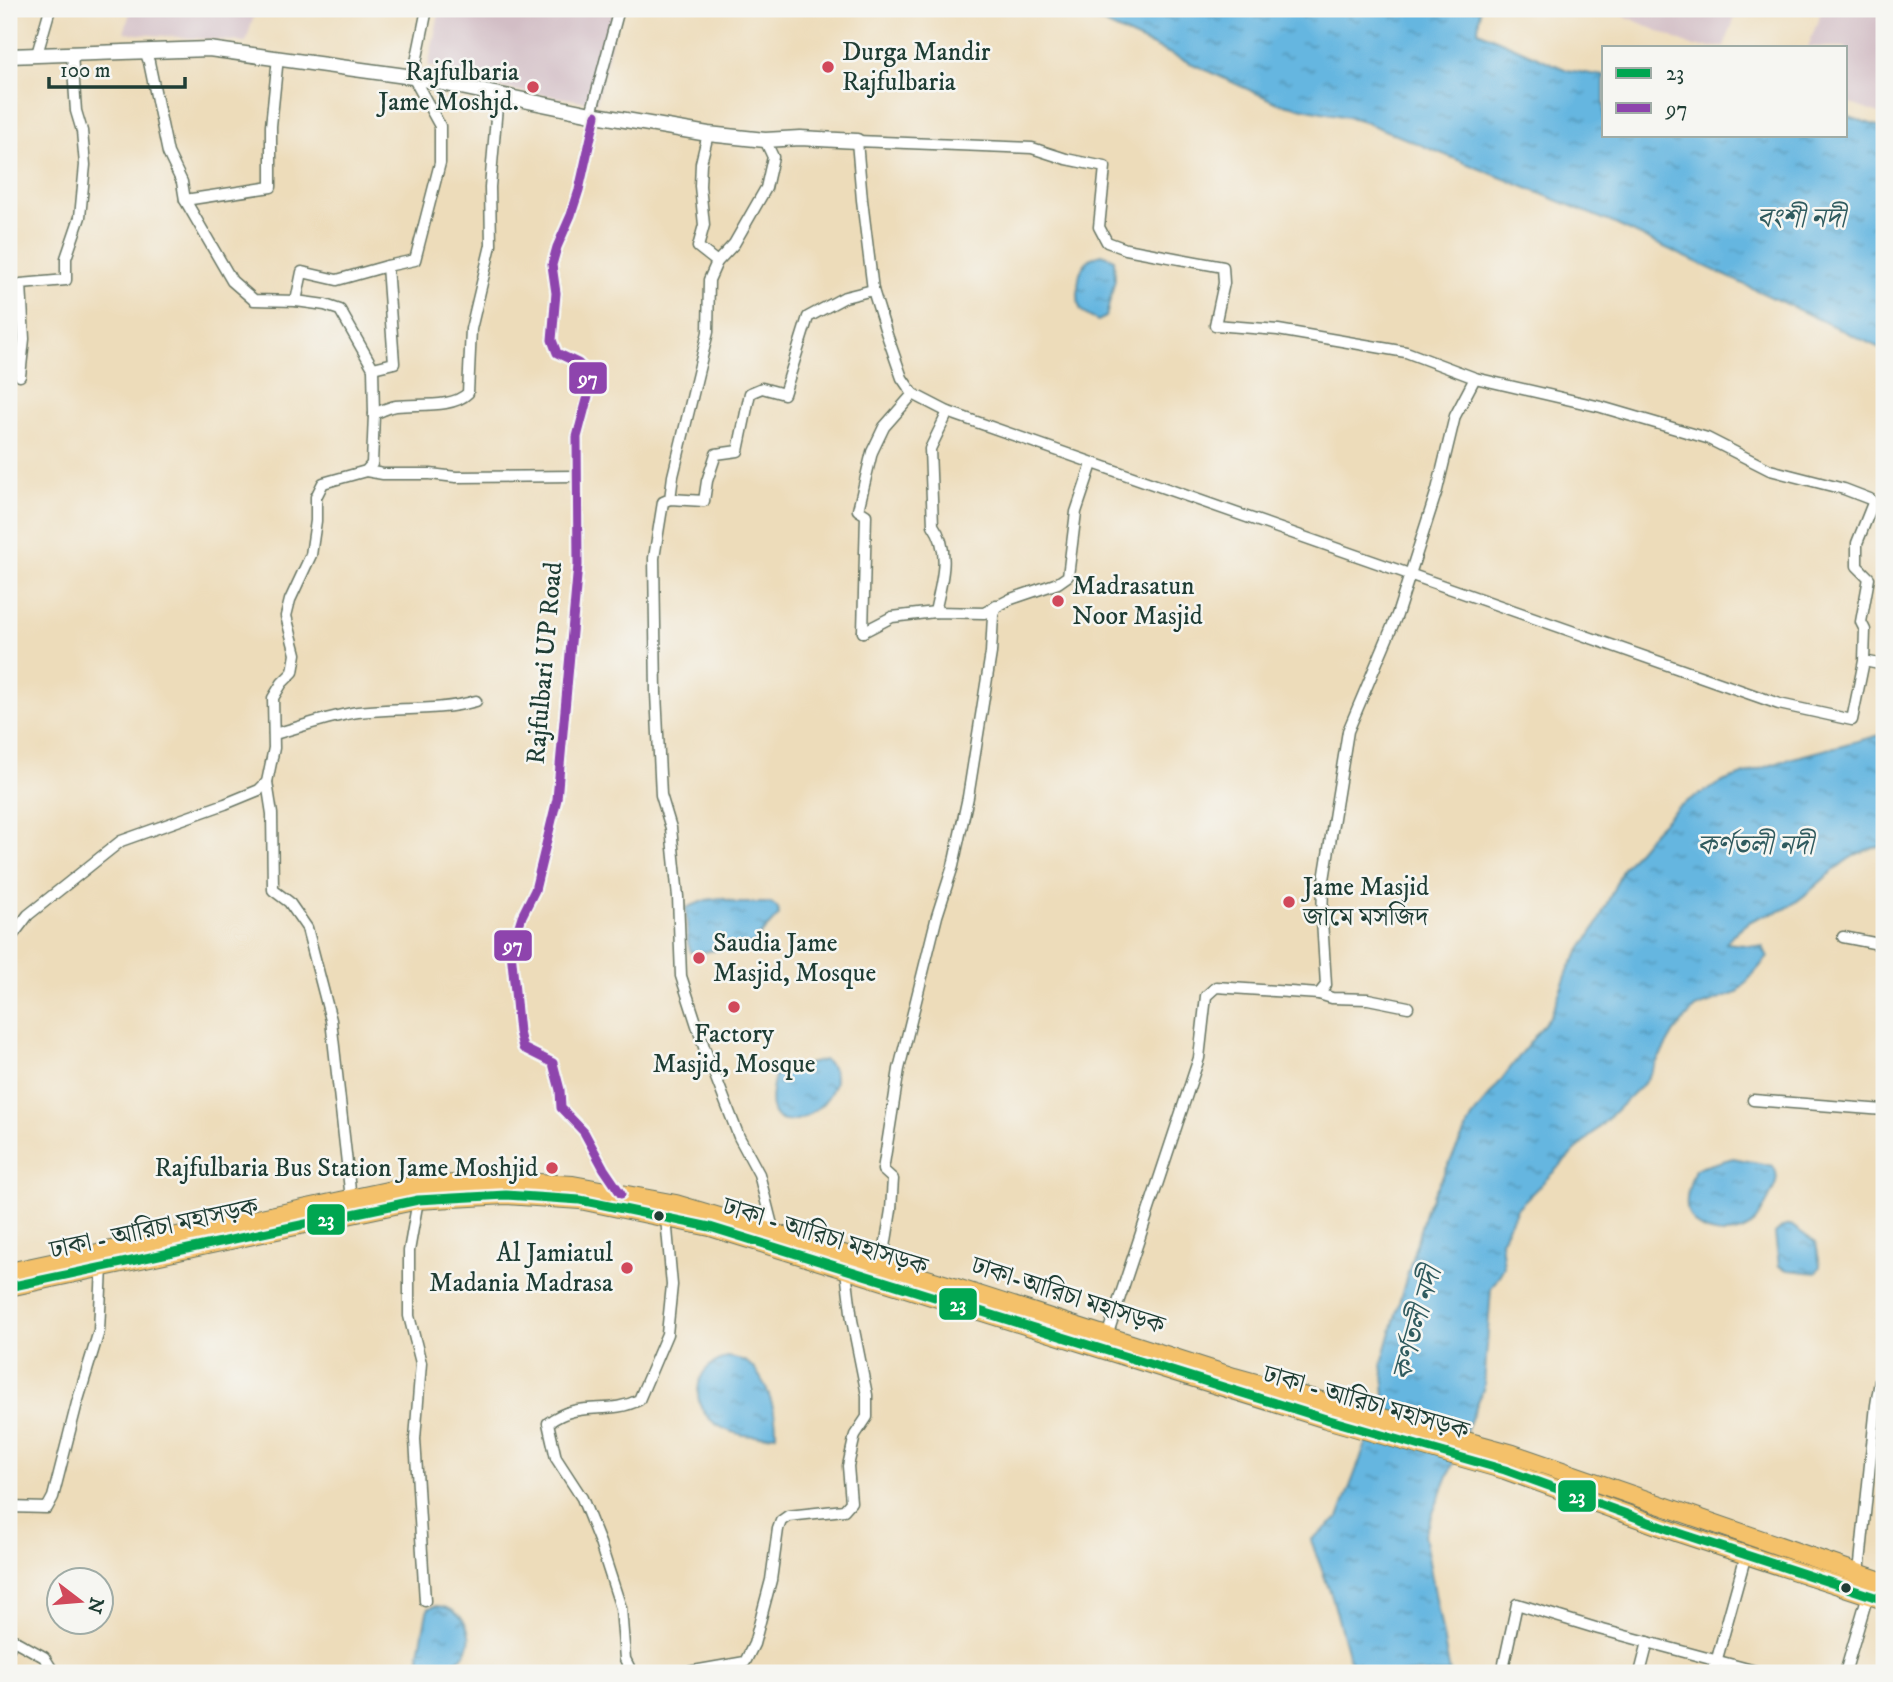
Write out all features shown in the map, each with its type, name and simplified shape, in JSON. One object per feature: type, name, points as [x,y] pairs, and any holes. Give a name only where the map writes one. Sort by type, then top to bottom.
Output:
[{"type":"highway","name":"ঢাকা-আরিচা মহাসড়ক","points":[[9,1272],[406,1187],[504,1181],[572,1185],[676,1204],[774,1233],[1107,1336],[1234,1377],[1327,1411]]},
{"type":"highway","name":"ঢাকা - আরিচা মহাসড়ক","points":[[9,1287],[418,1200],[506,1195],[580,1200],[710,1227],[846,1271],[1509,1462],[1679,1532],[1749,1545],[1874,1586]]},
{"type":"street","points":[[37,54],[50,9]]},
{"type":"street","points":[[296,301],[302,272],[337,280],[415,260],[440,163],[440,126],[413,77],[428,9]]},
{"type":"street","points":[[593,114],[619,9]]},
{"type":"street","points":[[11,59],[37,54],[209,49],[413,77],[593,114],[708,134],[765,140],[800,138],[1032,148],[1105,167],[1099,227],[1107,242],[1126,249],[1223,267],[1224,283],[1214,325],[1278,330],[1406,352],[1475,378],[1601,407],[1707,438],[1770,470],[1844,489],[1870,499],[1872,503],[1857,543],[1857,566],[1869,578],[1861,622],[1865,630],[1864,661],[1852,720],[1779,704],[1092,464],[948,412],[914,394],[902,378],[873,290],[857,141]]},
{"type":"street","points":[[145,51],[168,153],[182,183],[185,200],[232,281],[254,300],[296,301],[340,310],[373,368],[372,464],[366,471]]},
{"type":"street","points":[[20,376],[24,339],[21,284],[66,280],[66,258],[80,217],[85,166],[82,131],[76,111],[72,54]]},
{"type":"street","points":[[185,200],[271,187],[271,126],[278,57]]},
{"type":"street","points":[[374,414],[393,406],[444,402],[468,393],[471,329],[491,244],[490,187],[498,95]]},
{"type":"street","name":"Rajfulbari UP Road","points":[[593,114],[579,190],[552,265],[556,293],[552,340],[557,353],[578,363],[588,373],[589,391],[577,437],[578,565],[557,799],[535,890],[522,916],[512,951],[519,1032],[523,1048],[553,1063],[561,1090],[561,1108],[584,1132],[621,1194]]},
{"type":"street","points":[[708,134],[701,163],[699,186],[704,225],[698,247],[717,262]]},
{"type":"street","points":[[670,499],[673,476],[708,332],[709,280],[717,262],[734,244],[766,188],[773,157],[765,140]]},
{"type":"street","points":[[373,368],[394,363],[387,266]]},
{"type":"street","points":[[774,1233],[759,1174],[739,1137],[704,1047],[681,976],[678,897],[671,828],[661,795],[654,558],[661,505],[670,499],[704,501],[716,454],[738,451],[750,393],[762,388],[785,394],[808,317],[845,297],[873,290]]},
{"type":"street","points":[[1319,994],[1326,985],[1323,886],[1348,731],[1397,615],[1437,490],[1455,416],[1475,378]]},
{"type":"street","points":[[914,394],[884,427],[872,452],[858,510],[866,515],[863,632],[892,617],[935,612],[984,613],[996,605],[1058,583],[1068,576],[1076,512],[1092,464]]},
{"type":"street","points":[[935,612],[944,552],[941,536],[933,525],[930,449],[948,412]]},
{"type":"street","points":[[9,940],[27,915],[121,841],[225,804],[259,790],[267,782],[272,767],[273,698],[293,672],[296,654],[286,616],[290,600],[311,555],[316,498],[323,483],[366,471],[456,477],[576,476]]},
{"type":"street","points":[[882,1266],[893,1179],[883,1170],[899,1069],[937,916],[956,855],[987,679],[996,605]]},
{"type":"street","points":[[1864,661],[1884,666]]},
{"type":"street","points":[[274,734],[354,713],[398,708],[411,710],[453,707],[476,701]]},
{"type":"street","points":[[267,782],[272,814],[273,890],[289,902],[307,928],[331,1020],[351,1199]]},
{"type":"street","points":[[1843,937],[1884,945]]},
{"type":"street","points":[[1107,1336],[1199,1058],[1206,996],[1216,986],[1368,999],[1408,1007]]},
{"type":"street","points":[[1753,1100],[1884,1110]]},
{"type":"street","points":[[418,1200],[410,1251],[409,1316],[421,1363],[415,1439],[425,1601]]},
{"type":"street","points":[[632,1673],[625,1659],[621,1608],[600,1543],[582,1497],[556,1458],[548,1423],[559,1415],[577,1409],[625,1407],[639,1400],[667,1334],[672,1285],[666,1218]]},
{"type":"street","points":[[9,1507],[47,1508],[53,1497],[99,1331],[102,1267]]},
{"type":"street","points":[[682,1673],[745,1662],[754,1644],[771,1580],[781,1521],[788,1516],[844,1510],[851,1502],[848,1466],[855,1435],[867,1417],[867,1395],[852,1320],[846,1271]]},
{"type":"street","points":[[1845,1673],[1874,1586],[1876,1405],[1884,1356]]},
{"type":"street","points":[[1713,1673],[1749,1545]]},
{"type":"street","points":[[1502,1673],[1517,1604],[1763,1673]]},
{"type":"street","points":[[9,1649],[13,1639],[44,1657],[54,1673]]},
{"type":"street","points":[[1640,1673],[1648,1642]]},
{"type":"shaded area","points":[[131,9],[256,9],[246,42],[124,33]]},
{"type":"shaded area","points":[[440,9],[620,9],[596,103],[473,84],[474,76],[428,66]]},
{"type":"shaded area","points":[[1609,9],[1738,9],[1724,46],[1692,46]]},
{"type":"shaded area","points":[[1822,9],[1884,9],[1884,116],[1848,103],[1848,46],[1808,46]]},
{"type":"water","name":"বংশী নদী","points":[[1072,9],[1480,9],[1478,31],[1567,70],[1602,76],[1602,136],[1848,136],[1848,117],[1884,128],[1884,350],[1613,223],[1357,119],[1278,103]]},
{"type":"water","points":[[1102,254],[1114,259],[1115,279],[1106,317],[1098,321],[1080,308],[1078,285],[1082,267],[1090,259]]},
{"type":"water","name":"কর্ণতলী নদী","points":[[1884,734],[1884,846],[1856,855],[1798,901],[1783,910],[1754,920],[1734,934],[1726,943],[1763,947],[1768,957],[1737,993],[1695,1008],[1674,1032],[1646,1081],[1518,1207],[1501,1241],[1504,1267],[1491,1289],[1484,1387],[1424,1535],[1450,1673],[1353,1673],[1333,1600],[1311,1540],[1338,1518],[1385,1394],[1382,1363],[1426,1209],[1472,1118],[1551,1015],[1569,968],[1597,925],[1623,868],[1678,807],[1725,781],[1789,759]]},
{"type":"water","points":[[721,898],[736,903],[771,903],[778,908],[779,915],[752,944],[691,952],[686,908],[706,900]]},
{"type":"water","points":[[824,1060],[834,1073],[833,1089],[822,1104],[807,1115],[791,1121],[778,1118],[772,1104],[775,1076],[786,1070]]},
{"type":"water","points":[[1733,1158],[1773,1166],[1777,1177],[1775,1184],[1758,1218],[1746,1229],[1727,1234],[1708,1231],[1699,1227],[1688,1212],[1687,1196],[1693,1174],[1695,1169]]},
{"type":"water","points":[[1791,1225],[1816,1243],[1820,1266],[1816,1273],[1788,1270],[1779,1266],[1775,1234],[1783,1227]]},
{"type":"water","points":[[727,1357],[746,1362],[760,1377],[772,1405],[776,1434],[738,1434],[714,1423],[706,1414],[700,1404],[698,1391],[701,1378],[711,1366]]},
{"type":"water","points":[[435,1606],[454,1612],[463,1620],[468,1631],[467,1650],[453,1662],[432,1664],[421,1661],[419,1653],[427,1612]]},
{"type":"transit line","name":"97","points":[[596,115],[579,190],[552,265],[556,293],[552,340],[557,353],[578,363],[588,373],[589,392],[577,437],[578,565],[557,799],[535,890],[522,916],[511,951],[523,1048],[553,1063],[560,1090],[561,1108],[584,1132],[621,1194]]},
{"type":"transit line","name":"23","points":[[9,1287],[418,1200],[506,1195],[580,1200],[710,1227],[1326,1419],[1505,1470],[1679,1533],[1884,1600]]},
{"type":"place","name":"Durga Mandir Rajfulbaria","points":[[828,67]]},
{"type":"place","name":"Rajfulbaria Jame Moshjd.","points":[[533,87]]},
{"type":"place","name":"Madrasatun Noor Masjid","points":[[1058,601]]},
{"type":"place","name":"Jame Masjid জামে মসজিদ","points":[[1289,902]]},
{"type":"place","name":"Saudia Jame Masjid, Mosque","points":[[699,958]]},
{"type":"place","name":"Factory Masjid, Mosque","points":[[734,1007]]},
{"type":"place","name":"Rajfulbaria Bus Station Jame Moshjid","points":[[552,1168]]},
{"type":"place","name":"Al Jamiatul Madania Madrasa","points":[[627,1268]]}]
